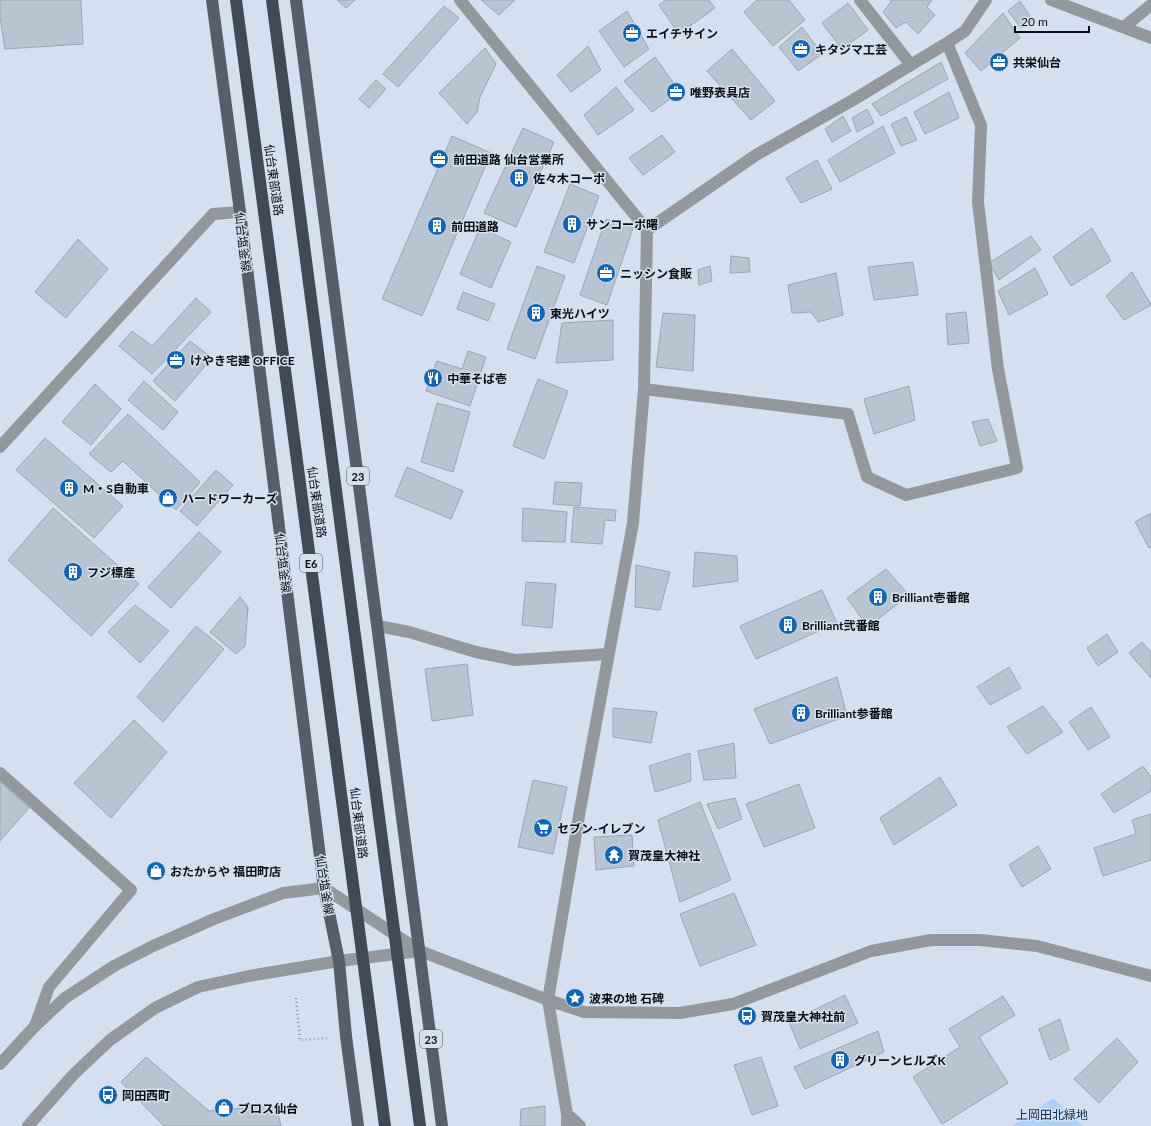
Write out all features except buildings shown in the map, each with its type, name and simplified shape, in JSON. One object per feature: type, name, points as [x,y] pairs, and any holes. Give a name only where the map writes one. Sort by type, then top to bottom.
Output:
[{"type":"highway","name":"仙台東部道路","points":[[236,0],[385,1126]]},
{"type":"highway","name":"仙台東部道路","points":[[272,0],[420,1126]]},
{"type":"main road","name":"仙台塩釜線","points":[[212,0],[240,212],[324,888],[339,960],[346,1036],[358,1126]]},
{"type":"main road","name":"23","points":[[296,0],[442,1126]]},
{"type":"street","points":[[460,0],[647,230],[644,389],[633,522],[580,810],[548,1000],[568,1126]]},
{"type":"street","points":[[860,0],[911,65]]},
{"type":"street","points":[[647,230],[756,155],[853,100],[965,31],[986,0]]},
{"type":"street","points":[[1051,0],[1151,38]]},
{"type":"street","points":[[1124,27],[1151,5]]},
{"type":"street","points":[[644,389],[848,414],[867,477],[906,495],[1017,468],[998,369],[978,202],[981,125],[947,43]]},
{"type":"street","points":[[0,447],[213,214],[240,212]]},
{"type":"street","points":[[378,626],[409,632],[476,652],[515,660],[608,654]]},
{"type":"street","points":[[0,773],[131,890],[49,987],[35,1026]]},
{"type":"street","points":[[0,1064],[35,1026],[65,998],[114,966],[153,946],[214,919],[283,893],[324,888],[420,951],[548,1000],[584,1012],[680,1013],[733,1004],[871,951],[931,940],[980,940],[1037,946],[1151,976]]},
{"type":"street","points":[[28,1126],[73,1075],[110,1040],[155,1008],[198,987],[249,976],[339,960],[420,951]]},
{"type":"street","points":[[567,1114],[580,1126]]},
{"type":"path","points":[[296,998],[300,1040],[332,1038]]},
{"type":"green space","name":"上岡田北緑地","points":[[1053,1098],[1083,1126],[1012,1126]]},
{"type":"place","name":"エイチサイン","points":[[632,33]]},
{"type":"place","name":"キタジマ工芸","points":[[801,49]]},
{"type":"place","name":"共栄仙台","points":[[999,62]]},
{"type":"place","name":"唯野表具店","points":[[676,92]]},
{"type":"place","name":"前田道路 仙台営業所","points":[[439,159]]},
{"type":"place","name":"佐々木コーポ","points":[[519,178]]},
{"type":"place","name":"サンコーポ曙","points":[[572,224]]},
{"type":"place","name":"前田道路","points":[[437,226]]},
{"type":"place","name":"ニッシン食販","points":[[606,273]]},
{"type":"place","name":"東光ハイツ","points":[[536,313]]},
{"type":"place","name":"けやき宅建 OFFICE","points":[[176,360]]},
{"type":"place","name":"中華そば壱","points":[[433,378]]},
{"type":"place","name":"M・S自動車","points":[[69,488]]},
{"type":"place","name":"ハードワーカーズ","points":[[168,498]]},
{"type":"place","name":"フジ標産","points":[[73,572]]},
{"type":"place","name":"Brilliant壱番館","points":[[878,597]]},
{"type":"place","name":"Brilliant弐番館","points":[[788,625]]},
{"type":"place","name":"Brilliant参番館","points":[[801,713]]},
{"type":"place","name":"セブン-イレブン","points":[[543,828]]},
{"type":"place","name":"賀茂皇大神社","points":[[614,855]]},
{"type":"place","name":"おたからや 福田町店","points":[[156,871]]},
{"type":"place","name":"波来の地 石碑","points":[[575,998]]},
{"type":"place","name":"賀茂皇大神社前","points":[[747,1016]]},
{"type":"place","name":"グリーンヒルズK","points":[[840,1060]]},
{"type":"place","name":"岡田西町","points":[[108,1095]]},
{"type":"place","name":"ブロス仙台","points":[[224,1108]]}]
